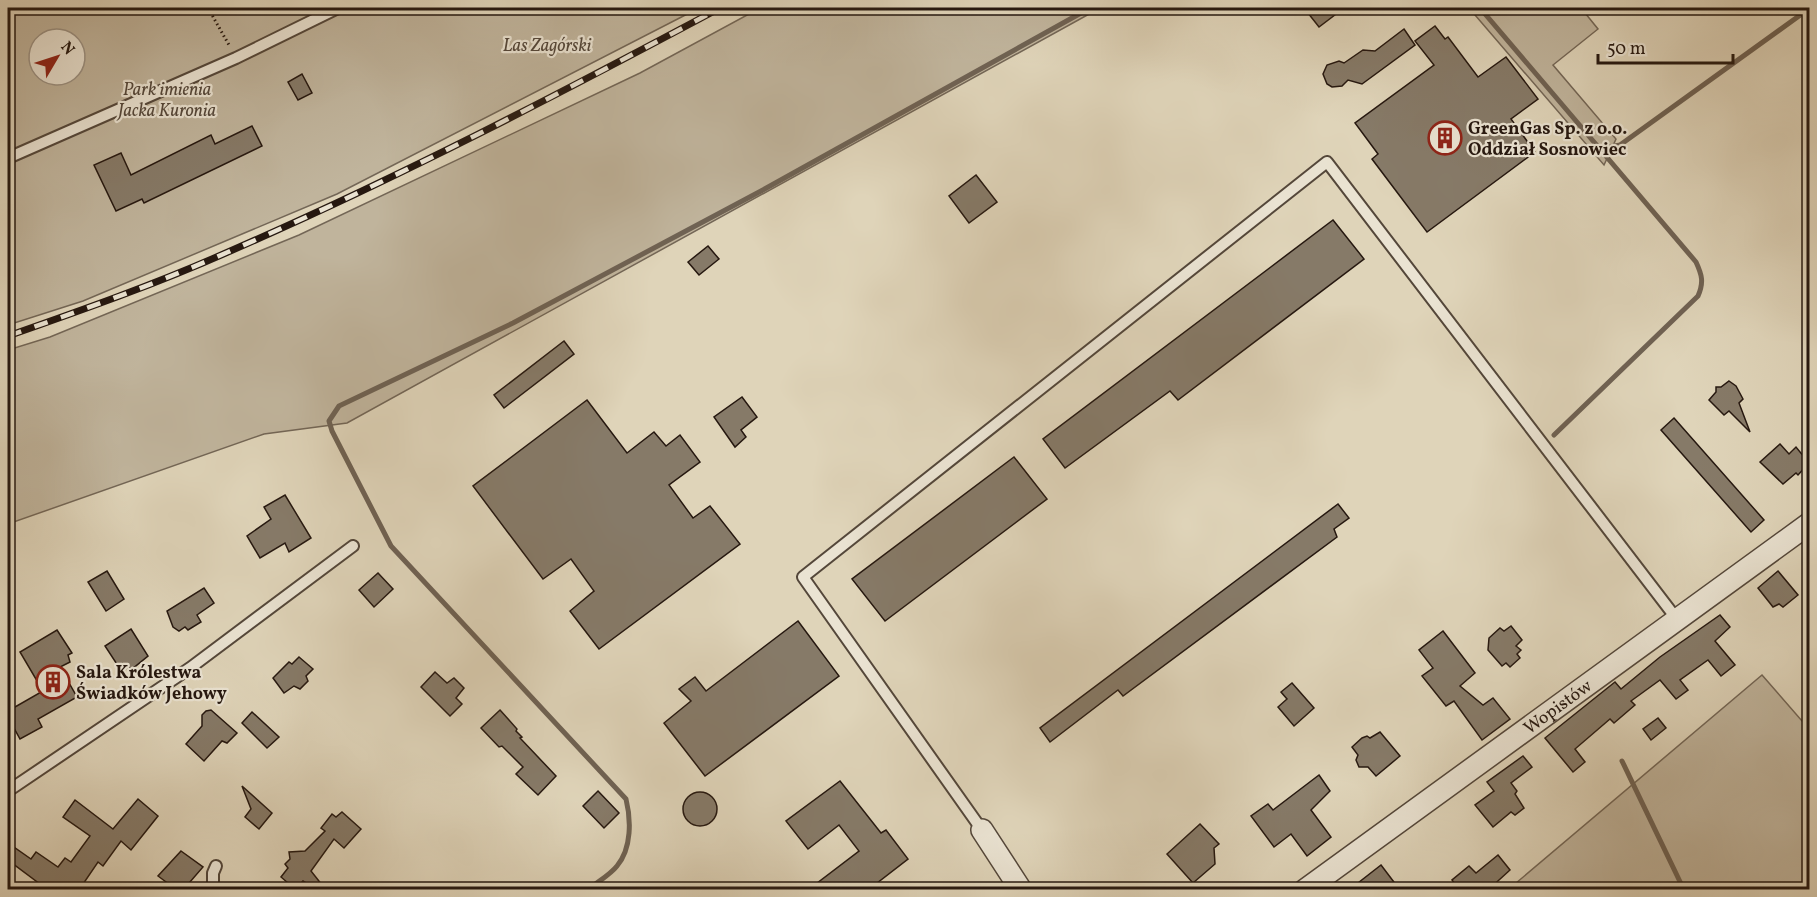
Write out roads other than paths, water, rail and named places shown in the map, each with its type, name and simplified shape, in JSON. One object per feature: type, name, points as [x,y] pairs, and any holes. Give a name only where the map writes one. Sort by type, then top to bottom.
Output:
[{"type":"street","name":"Wopistów","points":[[1305,890],[1809,523]]},
{"type":"street","points":[[982,830],[1021,890]]},
{"type":"lane","points":[[8,158],[236,57],[338,8]]},
{"type":"lane","points":[[982,830],[803,577],[1327,162],[1677,618]]},
{"type":"lane","points":[[8,791],[190,668],[353,546]]},
{"type":"lane","points":[[213,890],[213,873],[216,866]]},
{"type":"waterway","points":[[588,890],[614,869],[622,859],[629,833],[626,799],[391,546],[329,421],[339,406],[513,323],[761,191],[1090,8]]},
{"type":"waterway","points":[[1480,8],[1696,262],[1701,275],[1702,283],[1698,296],[1554,435]]},
{"type":"waterway","points":[[1599,149],[1620,145],[1810,8]]},
{"type":"waterway","points":[[1622,761],[1684,890]]},
{"type":"railway","points":[[8,336],[174,275],[291,224],[477,135],[720,8]]},
{"type":"place","name":"GreenGas Sp. z o.o. Oddział Sosnowiec","points":[[1445,138]]},
{"type":"place","name":"Sala Królestwa Świadków Jehowy","points":[[53,682]]},
{"type":"park label","name":"Las Zagórski","points":[[547,45]]},
{"type":"park label","name":"Park imienia Jacka Kuronia","points":[[167,100]]}]
